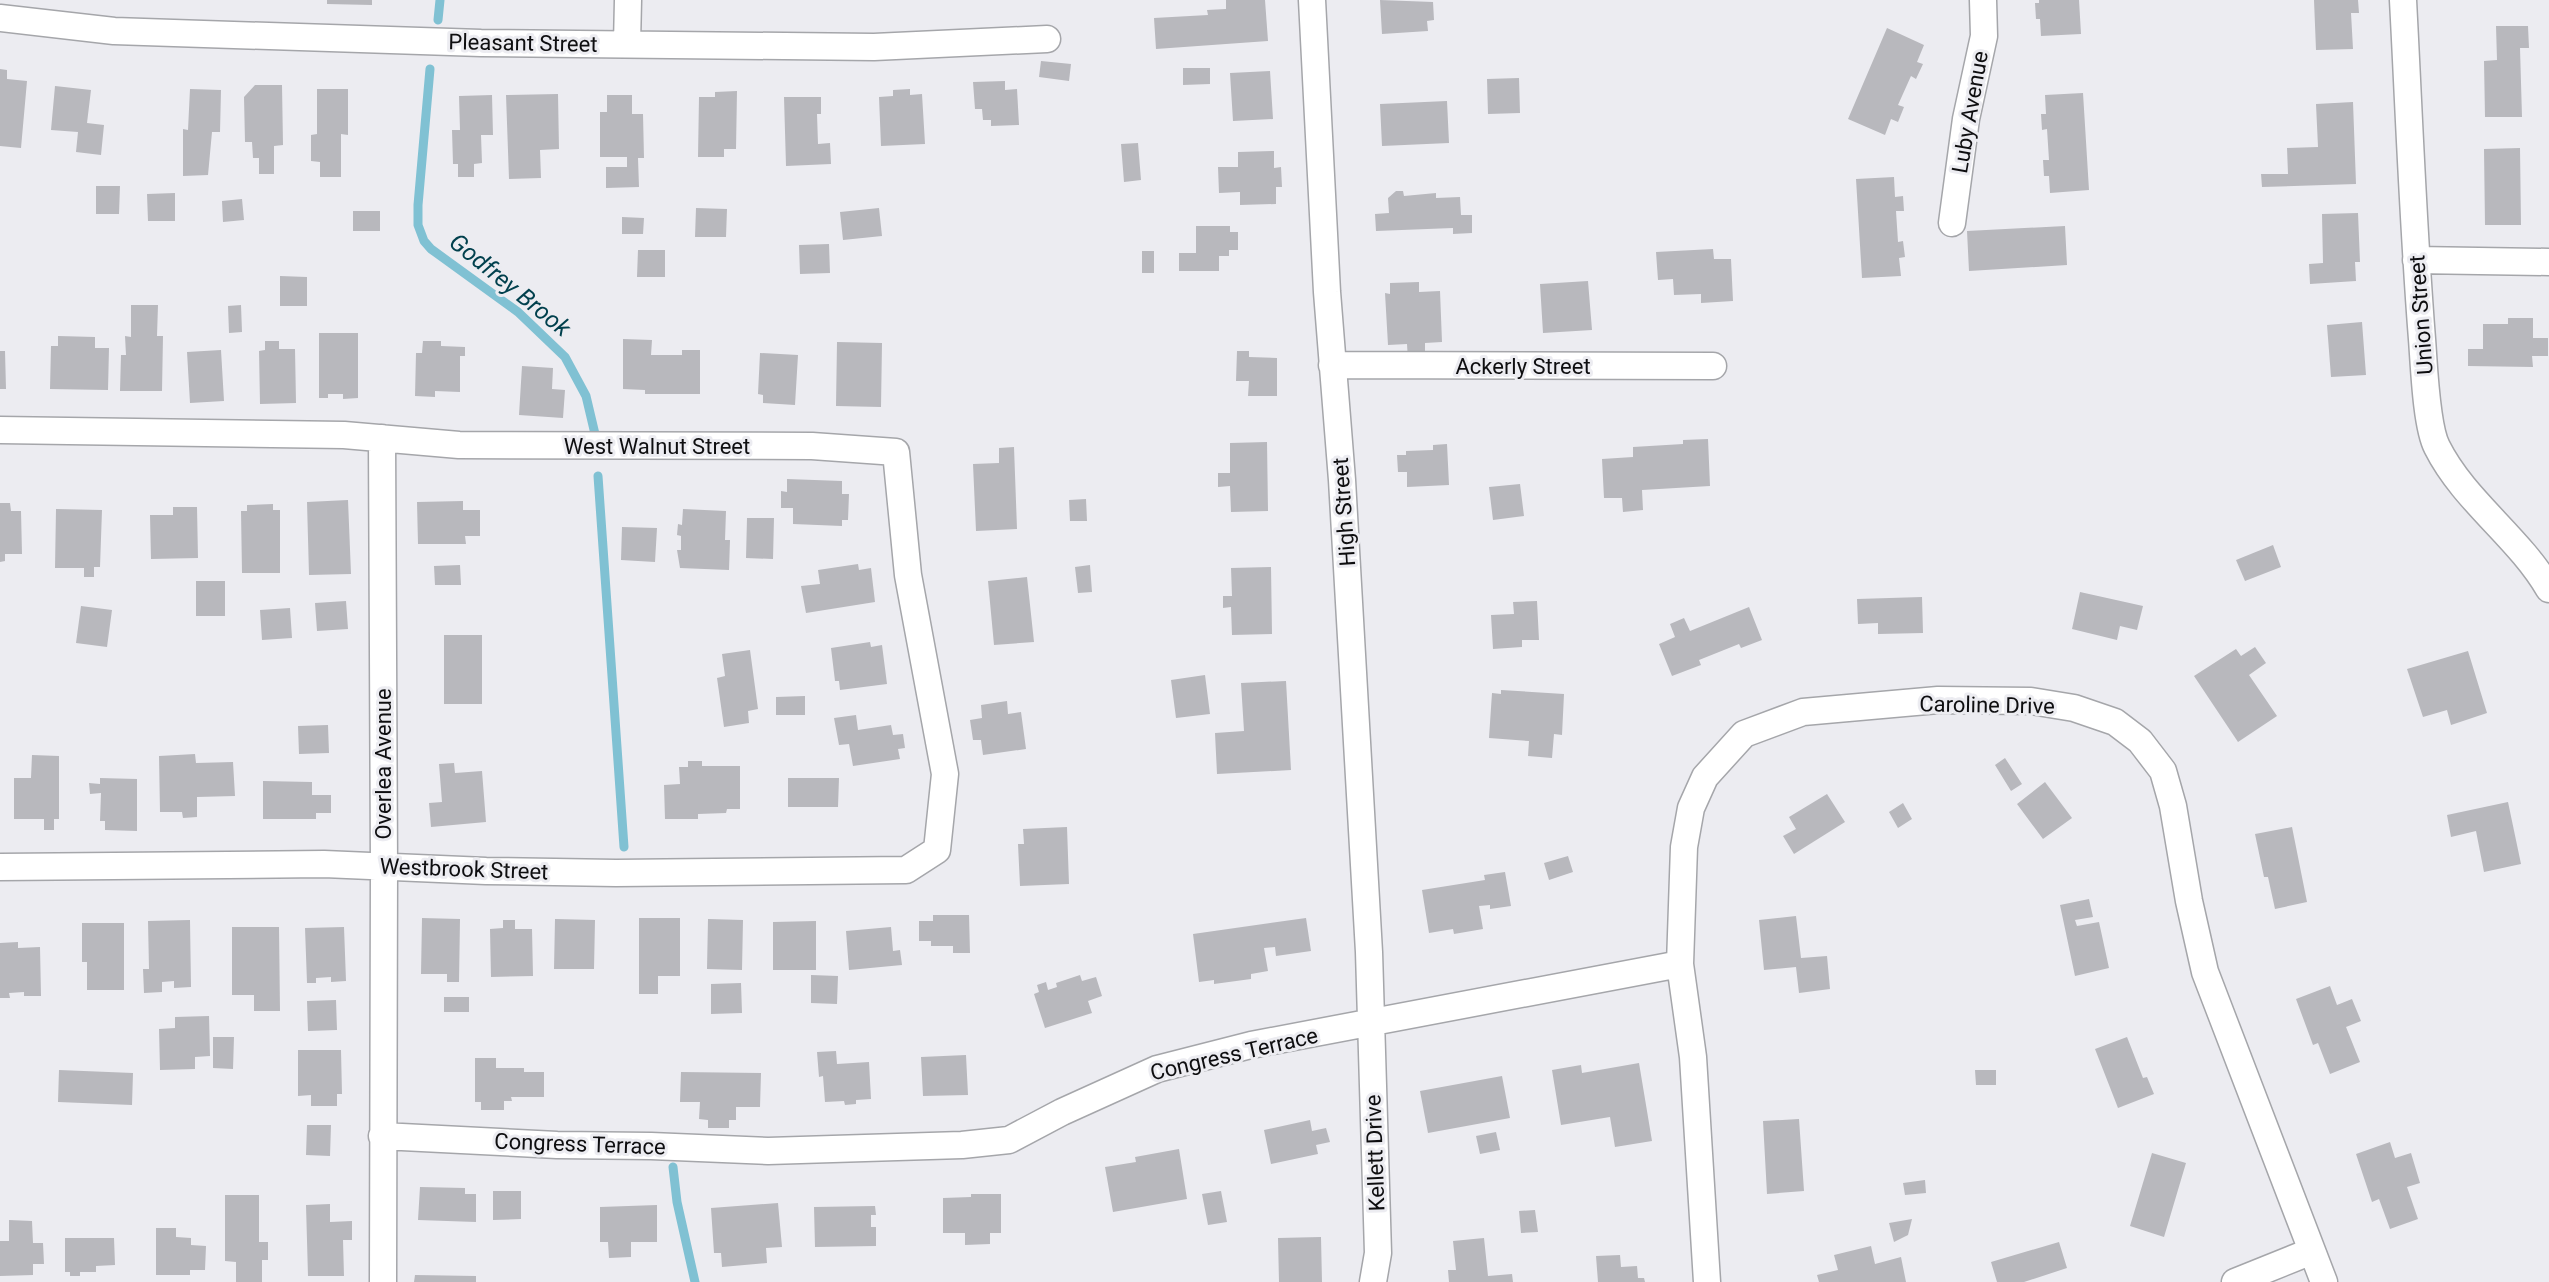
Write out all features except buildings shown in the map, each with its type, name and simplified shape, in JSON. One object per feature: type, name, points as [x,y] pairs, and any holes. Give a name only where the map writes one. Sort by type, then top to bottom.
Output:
[{"type":"street","points":[[627,44],[628,0]]},
{"type":"street","name":"High Street","points":[[1312,0],[1371,1023]]},
{"type":"street","name":"Luby Avenue","points":[[1952,223],[1966,119],[1984,36],[1983,0]]},
{"type":"street","name":"Union Street","points":[[2403,0],[2416,260],[2427,396],[2435,445],[2469,493],[2537,569],[2549,589]]},
{"type":"street","name":"Pleasant Street","points":[[0,18],[114,31],[465,42],[874,47],[1047,39]]},
{"type":"street","points":[[2416,260],[2549,262]]},
{"type":"street","name":"Ackerly Street","points":[[1332,365],[1713,366]]},
{"type":"street","name":"West Walnut Street","points":[[0,430],[329,435],[459,445],[812,446],[896,452],[908,575],[945,774],[937,850],[925,858]]},
{"type":"street","name":"Overlea Avenue","points":[[382,438],[383,1282]]},
{"type":"street","name":"Caroline Drive","points":[[1680,964],[1684,847],[1691,808],[1705,777],[1744,734],[1803,712],[1938,700],[2031,701],[2074,708],[2115,722],[2140,741],[2163,771],[2173,806],[2205,972],[2324,1282]]},
{"type":"street","name":"Westbrook Street","points":[[0,867],[324,864],[616,873],[906,870],[925,858]]},
{"type":"street","points":[[1680,964],[1693,1057],[1707,1282]]},
{"type":"street","name":"Congress Terrace","points":[[382,1136],[768,1151],[962,1145],[1009,1140],[1157,1069],[1251,1045],[1680,964]]},
{"type":"street","name":"Kellett Drive","points":[[1371,1023],[1378,1253],[1373,1282]]},
{"type":"street","points":[[2235,1282],[2312,1251]]},
{"type":"waterway","name":"Godfrey Brook","points":[[438,20],[440,0]]},
{"type":"waterway","name":"Godfrey Brook","points":[[430,69],[418,205],[418,225],[424,241],[518,312],[565,357],[586,396],[595,434]]},
{"type":"waterway","name":"Godfrey Brook","points":[[598,476],[624,847]]},
{"type":"waterway","name":"Godfrey Brook","points":[[673,1167],[677,1202],[695,1282]]}]
